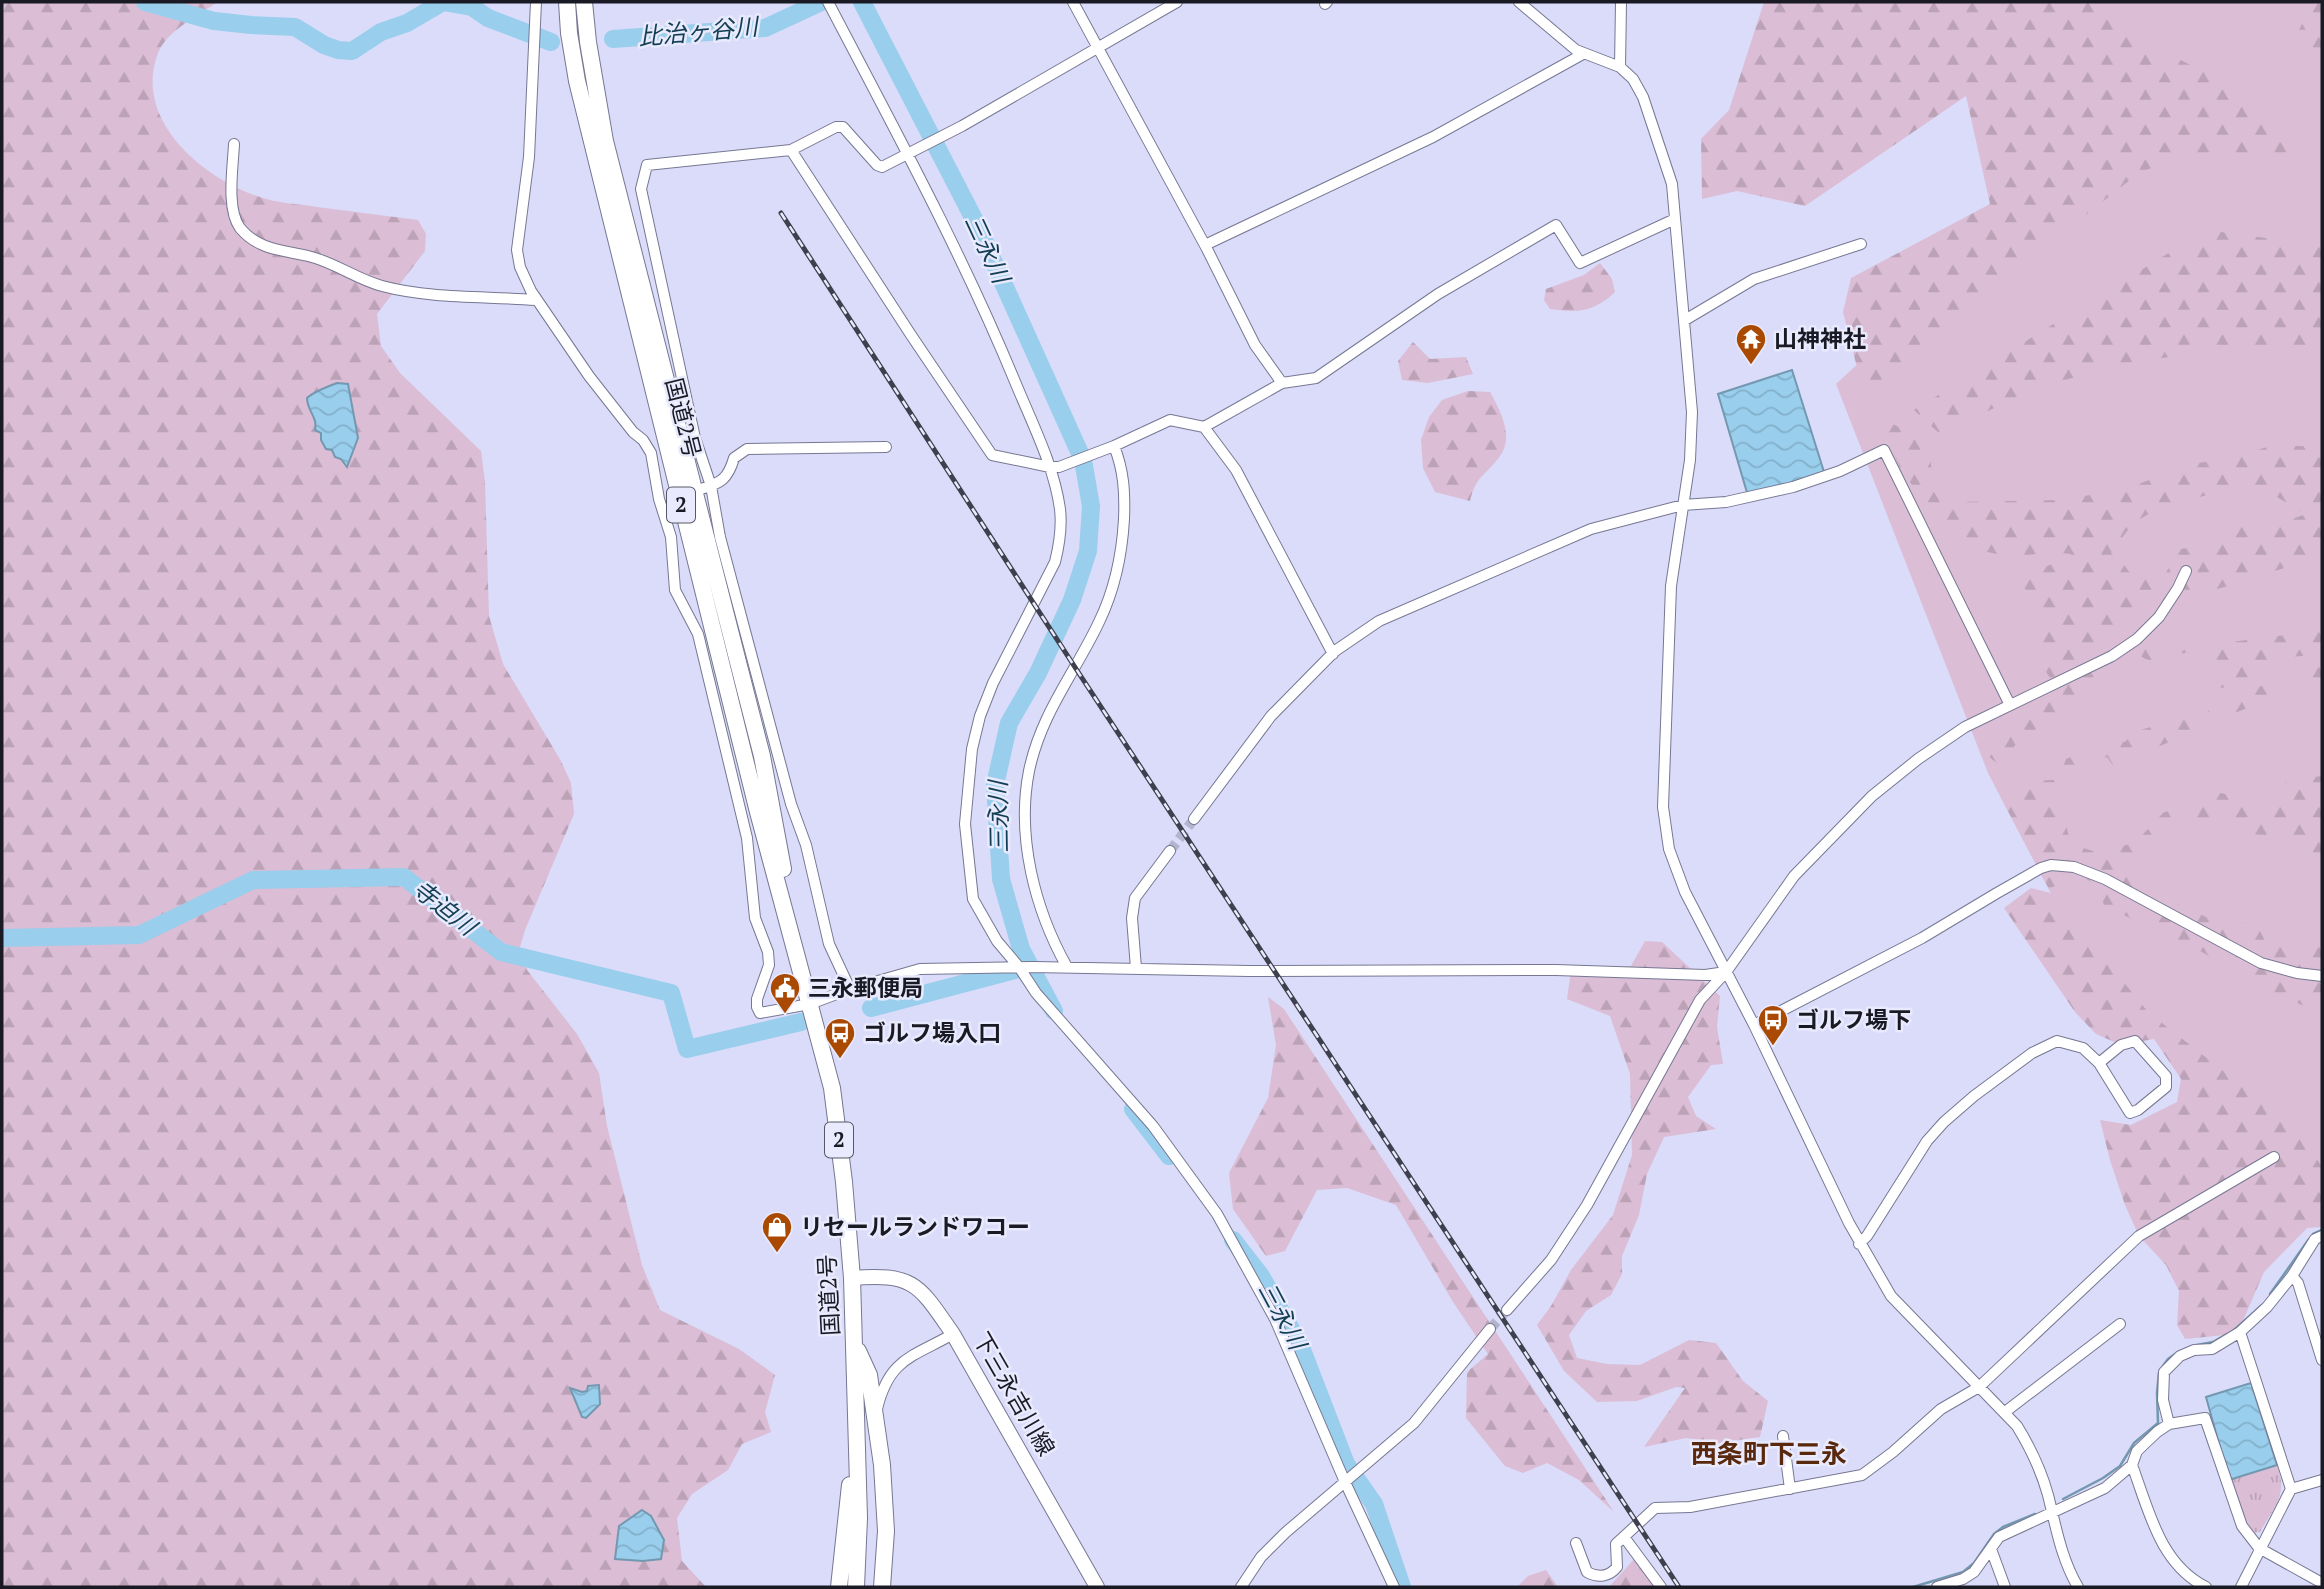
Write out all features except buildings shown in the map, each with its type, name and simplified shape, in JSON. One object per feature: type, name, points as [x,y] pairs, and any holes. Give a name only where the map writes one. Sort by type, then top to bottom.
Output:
[{"type":"highway","name":"国道2号","points":[[567,2],[577,81],[758,812],[832,1088],[852,1278],[858,1439],[856,1587]]},
{"type":"highway","name":"国道2号","points":[[584,2],[605,141],[762,756],[810,1004]]},
{"type":"highway","points":[[855,1342],[869,1375],[882,1465],[886,1531],[883,1587]]},
{"type":"highway","points":[[839,1587],[858,1439]]},
{"type":"main road","name":"下三永吉川線","points":[[852,1278],[892,1276],[910,1283],[927,1296],[953,1334],[1097,1587]]},
{"type":"street","points":[[536,2],[529,157],[517,250],[520,267],[536,300],[589,376],[651,453],[664,498],[675,590],[698,634],[747,838],[755,918],[768,952],[769,965],[757,999],[760,1013],[810,1004],[850,989],[920,969],[1067,967],[1249,971],[1556,970],[1705,975],[1726,972]]},
{"type":"street","points":[[828,2],[910,153],[1055,467],[1060,511],[1059,546],[1055,562],[993,683],[972,749],[965,824],[973,899],[997,941],[1036,993],[1153,1126],[1217,1214],[1275,1319],[1394,1587]]},
{"type":"street","points":[[1073,2],[1205,246],[1255,345],[1282,383]]},
{"type":"street","points":[[850,989],[829,944],[806,845],[791,804],[706,487],[641,189],[647,165],[791,150],[836,127],[843,127],[877,165],[882,167],[962,126],[1177,2]]},
{"type":"street","points":[[1519,2],[1583,54],[1620,68],[1633,79],[1643,97],[1672,184],[1692,412],[1690,460],[1671,586],[1663,807],[1669,849],[1681,881],[1754,1025],[1859,1244],[1891,1296],[2005,1412],[2031,1449],[2046,1489],[2062,1555],[2078,1587]]},
{"type":"street","points":[[1620,68],[1622,2]]},
{"type":"street","points":[[1205,246],[1433,137],[1583,54]]},
{"type":"street","points":[[234,144],[234,217],[240,228],[264,247],[309,256],[377,285],[404,291],[536,300]]},
{"type":"street","points":[[791,150],[992,455],[1055,467],[1111,447],[1170,420],[1204,427],[1282,383],[1316,378],[1438,294],[1556,225],[1580,263],[1675,219]]},
{"type":"street","points":[[1685,320],[1755,279],[1861,244]]},
{"type":"street","points":[[1204,427],[1236,470],[1333,654]]},
{"type":"street","points":[[706,487],[722,483],[730,472],[734,458],[747,449],[886,447]]},
{"type":"street","points":[[1067,967],[1056,947],[1037,896],[1025,824],[1027,787],[1035,750],[1055,698],[1099,622],[1116,579],[1123,542],[1126,488],[1111,447]]},
{"type":"street","points":[[1194,819],[1271,716],[1333,654],[1379,621],[1591,529],[1684,505],[1726,502],[1793,486],[1840,471],[1884,450],[2010,705]]},
{"type":"street","points":[[1507,1310],[1551,1260],[1587,1205],[1700,1000],[1726,972],[1794,876],[1854,813],[1918,759],[1965,727],[2112,656],[2137,639],[2159,617],[2186,571]]},
{"type":"street","points":[[1136,968],[1132,918],[1135,898],[1170,850]]},
{"type":"street","points":[[1754,1025],[1922,937],[2051,865],[2074,867],[2105,879],[2261,963],[2297,973],[2322,976]]},
{"type":"street","points":[[1859,1244],[1927,1141],[1944,1122],[2032,1053],[2057,1041],[2083,1048],[2099,1063],[2130,1113],[2138,1110],[2166,1087],[2166,1076],[2135,1041],[2121,1045],[2099,1063]]},
{"type":"street","points":[[1576,1543],[1587,1572],[1598,1577],[1613,1572],[1617,1567],[1616,1544],[1655,1508],[1689,1507],[1863,1475],[1941,1409],[1979,1387],[2139,1236],[2274,1157]]},
{"type":"street","points":[[2169,1424],[2163,1400],[2164,1372],[2180,1356],[2194,1350],[2212,1349],[2240,1332],[2267,1307],[2292,1276],[2315,1240],[2322,1236]]},
{"type":"street","points":[[2292,1276],[2298,1283],[2322,1360]]},
{"type":"street","points":[[2005,1412],[2120,1324]]},
{"type":"street","points":[[1241,1587],[1261,1557],[1316,1505],[1414,1423],[1490,1329]]},
{"type":"street","points":[[2240,1332],[2291,1489]]},
{"type":"street","points":[[875,1417],[880,1395],[896,1366],[953,1334]]},
{"type":"street","points":[[1937,1587],[1963,1579],[1974,1572],[1999,1537],[2105,1488],[2132,1465],[2137,1451],[2169,1424],[2205,1418],[2239,1518],[2259,1548],[2322,1583]]},
{"type":"street","points":[[1783,1436],[1790,1489]]},
{"type":"street","points":[[2132,1465],[2163,1547],[2185,1575],[2206,1587]]},
{"type":"street","points":[[2241,1587],[2291,1489],[2322,1480]]},
{"type":"street","points":[[1623,1537],[1661,1587]]},
{"type":"street","points":[[1991,1549],[2005,1587]]},
{"type":"green space","points":[[2,2],[218,2],[175,31],[158,53],[153,79],[156,103],[166,126],[181,147],[223,181],[247,192],[282,202],[418,220],[426,234],[425,251],[377,314],[381,346],[400,373],[481,451],[485,482],[489,616],[503,664],[561,761],[571,783],[574,814],[520,947],[527,970],[577,1034],[599,1073],[607,1126],[642,1265],[660,1310],[739,1349],[775,1375],[765,1412],[771,1432],[742,1444],[728,1470],[692,1494],[677,1518],[682,1561],[706,1587],[2,1587]]},
{"type":"green space","points":[[1764,2],[2093,2],[2138,39],[2217,78],[2279,132],[2310,153],[2192,154],[2140,172],[1980,299],[1923,355],[1863,391],[1843,312],[1851,278],[1990,204],[1966,96],[1805,206],[1737,191],[1702,199],[1701,139],[1729,110]]},
{"type":"green space","points":[[2028,2],[2322,2],[2322,1171],[2081,951],[1988,773],[1836,384],[2135,109]]},
{"type":"green space","points":[[2313,2],[2322,2],[2322,62],[2295,38]]},
{"type":"green space","points":[[2206,230],[2304,243],[2322,242],[2322,347],[2239,347],[2120,364],[2031,390],[1941,434],[1930,454],[1933,486],[1955,502],[2065,500],[2134,486],[2189,464],[2230,459],[2273,445],[2322,447],[2322,556],[2221,588],[2154,605],[2121,635],[2095,650],[2095,689],[2076,709],[2022,737],[1999,765],[1987,755],[1999,737],[2061,694],[2046,672],[2040,625],[2021,579],[2072,554],[2052,552],[2012,557],[1963,547],[1957,527],[1936,513],[1903,474],[1882,428],[1889,422],[1920,435],[1940,434],[1914,410]],"holes":[[[2230,488],[2268,492],[2306,514],[2274,525],[2249,528],[2239,522],[2214,541],[2195,547],[2163,549],[2171,564],[2163,578],[2133,577],[2111,553],[2133,523],[2154,511]]]},
{"type":"green space","points":[[1600,263],[1612,279],[1615,292],[1600,304],[1585,310],[1550,309],[1544,300],[1546,289],[1584,275]]},
{"type":"green space","points":[[1413,342],[1430,359],[1466,357],[1473,374],[1428,383],[1402,380],[1398,361]]},
{"type":"green space","points":[[1468,391],[1490,392],[1502,417],[1506,435],[1503,452],[1477,482],[1470,501],[1435,492],[1423,468],[1421,440],[1429,417],[1442,400]]},
{"type":"green space","points":[[2322,632],[2322,654],[2291,657],[2271,675],[2255,684],[2219,688],[2209,677],[2213,654],[2188,652],[2154,661],[2141,657],[2132,650],[2152,635],[2157,646],[2176,646]]},
{"type":"green space","points":[[2322,654],[2322,682],[2300,676],[2302,667]]},
{"type":"green space","points":[[2264,685],[2268,694],[2260,703],[2232,714],[2191,739],[2174,740],[2153,749],[2141,750],[2133,767],[2117,776],[2107,757],[2070,773],[2063,767],[2066,759],[2112,739],[2125,742],[2134,732],[2154,726],[2160,732],[2175,718],[2189,719],[2190,726],[2201,724],[2211,706]]},
{"type":"green space","points":[[2322,776],[2322,855],[2318,858],[2272,837],[2243,836],[2229,822],[2210,819],[2165,829],[2142,857],[2135,876],[2158,895],[2217,922],[2256,923],[2267,945],[2301,943],[2322,946],[2322,1013],[2275,994],[2195,948],[2104,906],[2100,888],[2079,874],[2049,889],[2000,796],[2023,781],[2054,780],[2071,844],[2096,852],[2135,843],[2163,813],[2211,791],[2267,803],[2287,780]]},
{"type":"green space","points":[[2031,888],[2051,893],[2148,1012],[2264,1103],[2302,1137],[2322,1167],[2322,1227],[2307,1228],[2264,1272],[2242,1323],[2225,1335],[2185,1339],[2177,1325],[2179,1291],[2166,1265],[2139,1236],[2125,1205],[2100,1120],[2131,1125],[2177,1102],[2181,1079],[2154,1039],[2121,1045],[2096,1034],[2075,1012],[2004,908]]},
{"type":"green space","points":[[1645,941],[1662,942],[1720,996],[1717,1027],[1723,1064],[1711,1065],[1688,1097],[1696,1116],[1716,1129],[1664,1137],[1647,1174],[1639,1215],[1622,1256],[1622,1274],[1611,1295],[1586,1311],[1569,1335],[1577,1358],[1607,1364],[1640,1365],[1689,1340],[1716,1343],[1743,1381],[1768,1401],[1760,1437],[1717,1443],[1686,1438],[1644,1447],[1685,1388],[1676,1387],[1637,1401],[1597,1402],[1564,1371],[1537,1325],[1571,1270],[1613,1215],[1632,1155],[1630,1074],[1610,1016],[1567,999],[1571,971],[1631,966]]},
{"type":"green space","points":[[1268,997],[1284,1009],[1614,1512],[1579,1480],[1547,1463],[1523,1473],[1505,1466],[1466,1418],[1467,1372],[1488,1354],[1453,1302],[1396,1205],[1347,1188],[1317,1190],[1285,1251],[1266,1256],[1233,1209],[1229,1173],[1268,1098],[1276,1045]]},
{"type":"green space","points":[[2277,1465],[2281,1485],[2278,1500],[2260,1532],[2251,1533],[2239,1510],[2229,1480]]},
{"type":"green space","points":[[1636,1557],[1656,1587],[1609,1587]]},
{"type":"green space","points":[[1546,1570],[1558,1587],[1517,1587],[1528,1576]]},
{"type":"water","points":[[1792,370],[1825,475],[1748,496],[1718,394]]},
{"type":"water","points":[[337,383],[348,384],[358,438],[347,467],[341,459],[335,457],[332,450],[326,449],[321,433],[315,430],[315,421],[307,403],[310,396]]},
{"type":"water","points":[[2251,1383],[2277,1465],[2229,1480],[2206,1397]]},
{"type":"water","points":[[599,1385],[600,1404],[586,1418],[582,1417],[570,1388],[582,1392],[587,1391],[588,1386]]},
{"type":"water","points":[[642,1510],[651,1516],[664,1540],[661,1559],[615,1559],[619,1526]]},
{"type":"waterway","name":"比治ヶ谷川","points":[[145,2],[214,21],[295,27],[324,45],[352,51],[381,32],[407,23],[443,2],[472,7],[488,18],[551,42]]},
{"type":"waterway","name":"比治ヶ谷川","points":[[613,39],[765,28],[821,2]]},
{"type":"waterway","name":"三永川","points":[[862,2],[977,225],[1083,460],[1091,506],[1088,551],[1072,600],[1038,673],[1009,723],[995,785],[1001,879],[1021,949],[1054,1011]]},
{"type":"waterway","name":"寺迫川","points":[[2,938],[139,935],[253,880],[404,877],[501,952],[671,993],[687,1049],[801,1022]]},
{"type":"waterway","name":"寺迫川","points":[[871,1008],[1026,967]]},
{"type":"waterway","name":"三永川","points":[[1133,1109],[1169,1156]]},
{"type":"waterway","points":[[2313,1234],[2322,1230]]},
{"type":"waterway","points":[[2270,1294],[2309,1239]]},
{"type":"waterway","name":"三永川","points":[[1233,1240],[1261,1276],[1301,1347],[1346,1464],[1374,1504],[1402,1587]]},
{"type":"waterway","points":[[2233,1331],[2262,1305]]},
{"type":"waterway","points":[[2197,1345],[2213,1342],[2227,1334]]},
{"type":"waterway","points":[[2163,1366],[2175,1354]]},
{"type":"waterway","points":[[2063,1499],[2120,1466],[2134,1443],[2158,1423],[2159,1372]]},
{"type":"waterway","points":[[1913,1587],[1963,1572],[1974,1563],[1994,1534],[2003,1527],[2035,1514]]},
{"type":"tunnel","points":[[1170,851],[1194,819]]},
{"type":"tunnel","points":[[1490,1329],[1507,1310]]},
{"type":"railway","points":[[781,213],[1082,678],[1679,1587]]},
{"type":"place","name":"山神神社","points":[[1751,366]]},
{"type":"place","name":"三永郵便局","points":[[785,1015]]},
{"type":"place","name":"ゴルフ場下","points":[[1773,1047]]},
{"type":"place","name":"ゴルフ場入口","points":[[840,1060]]},
{"type":"place","name":"リセールランドワコー","points":[[777,1254]]},
{"type":"district","name":"西条町下三永","points":[[1769,1454]]}]
